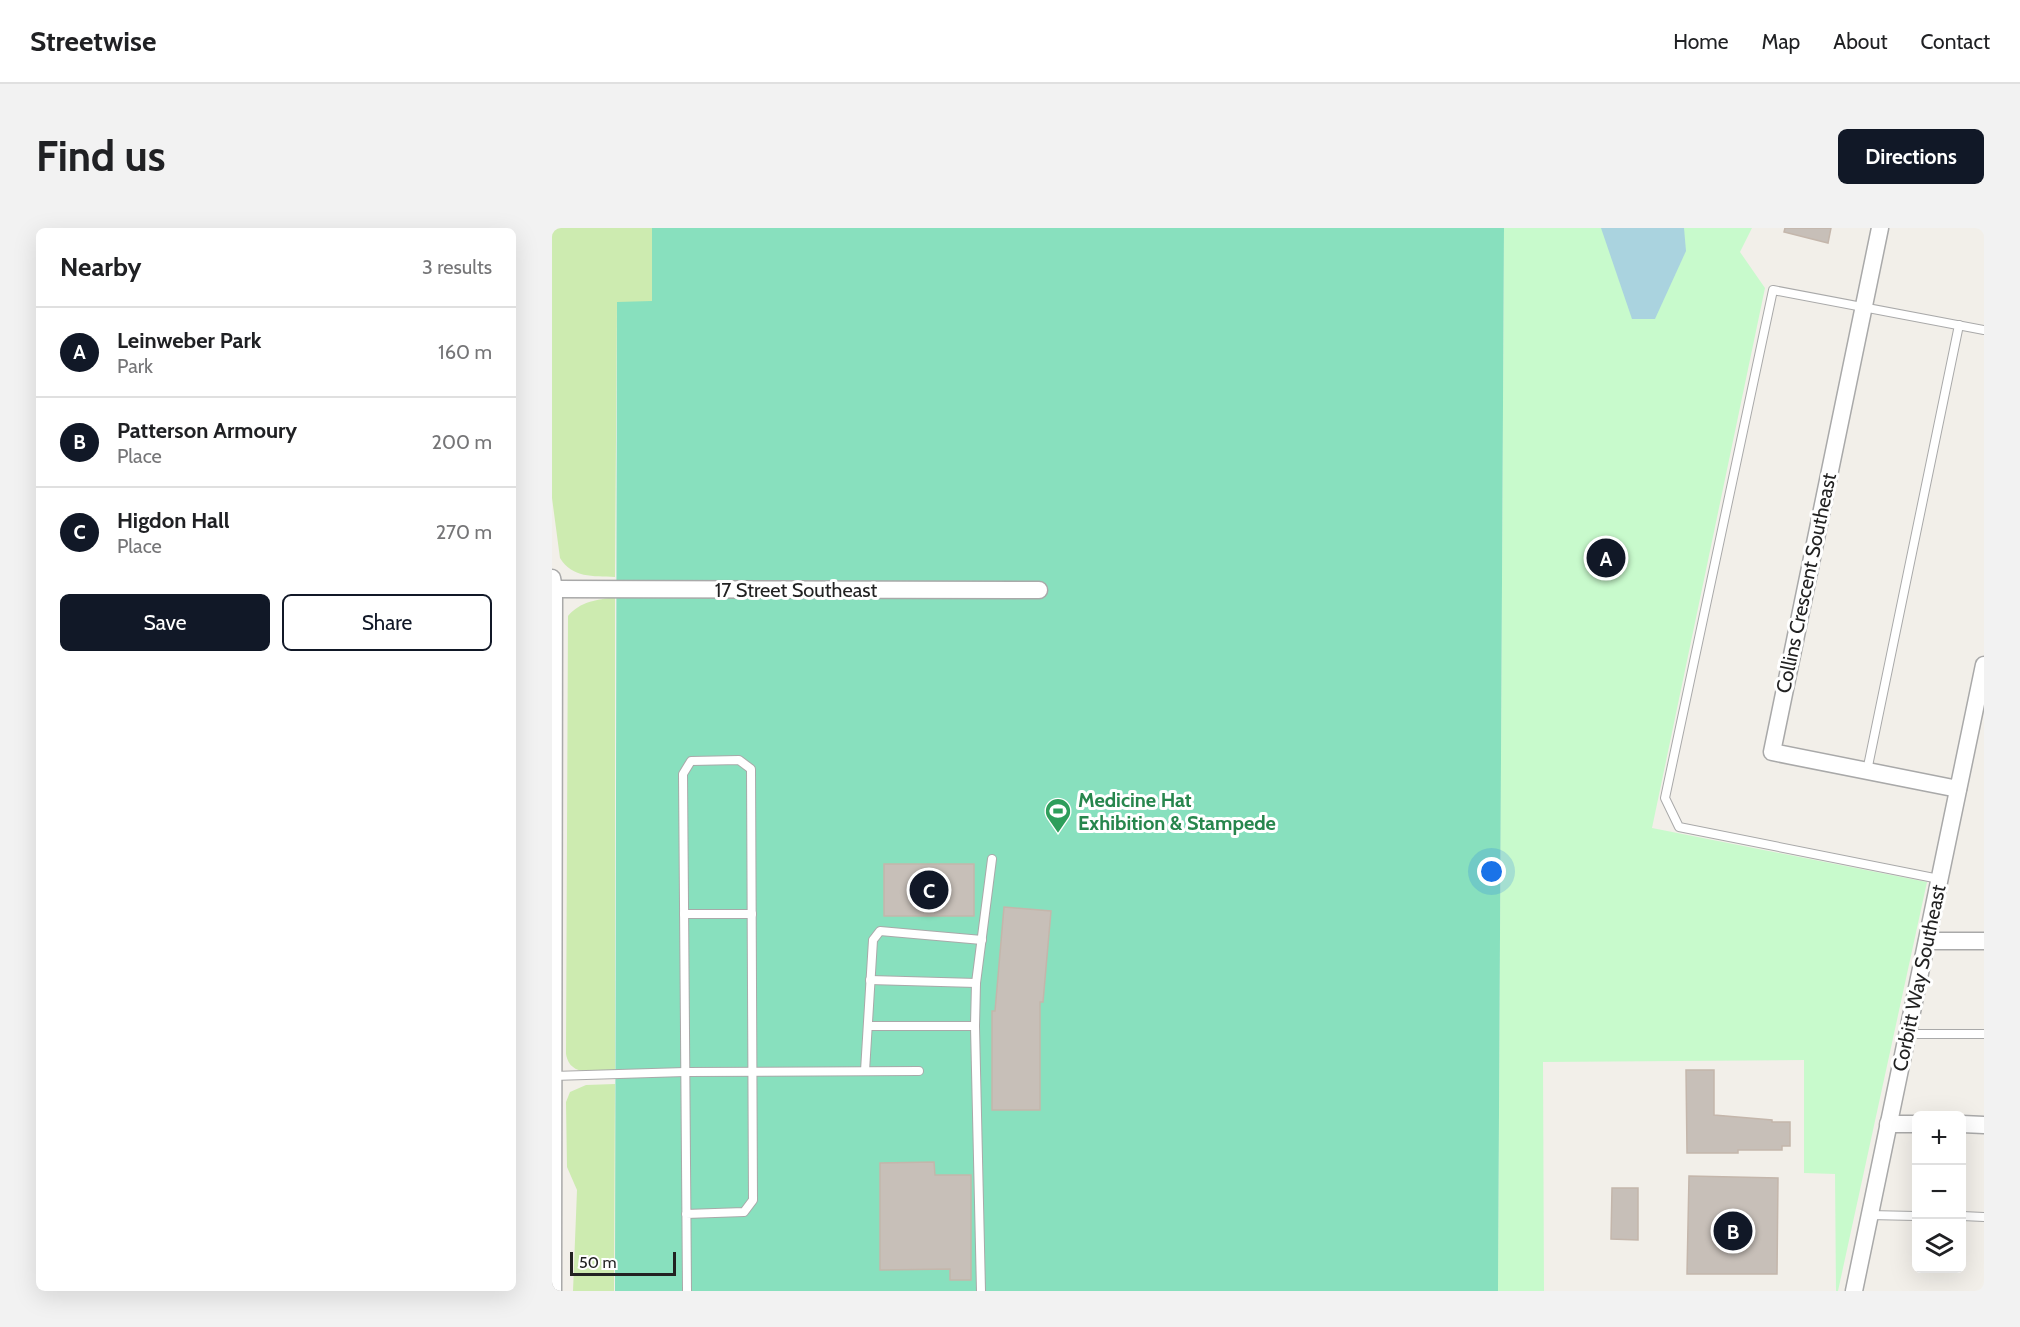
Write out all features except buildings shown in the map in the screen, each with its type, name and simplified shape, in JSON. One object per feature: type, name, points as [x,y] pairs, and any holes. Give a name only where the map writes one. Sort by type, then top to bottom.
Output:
[{"type":"street","name":"Collins Crescent Southeast","points":[[1880,228],[1772,752],[1958,789]]},
{"type":"street","name":"17 Street Southeast","points":[[553,585],[1039,590]]},
{"type":"street","points":[[553,585],[553,1291]]},
{"type":"street","name":"Corbitt Way Southeast","points":[[1854,1291],[1984,665]]},
{"type":"street","points":[[1927,940],[1984,941]]},
{"type":"street","points":[[1888,1124],[1912,1124]]},
{"type":"street","points":[[1966,1125],[1984,1125]]},
{"type":"lane","points":[[1939,879],[1679,827],[1665,798],[1773,290],[1984,330]]},
{"type":"lane","points":[[1867,771],[1959,325]]},
{"type":"lane","points":[[686,1214],[744,1212],[753,1200],[751,770],[739,760],[691,761],[683,774],[686,1214],[687,1291]]},
{"type":"lane","points":[[981,1291],[976,983],[992,859]]},
{"type":"lane","points":[[684,914],[752,914]]},
{"type":"lane","points":[[865,1071],[873,940],[880,931],[982,940]]},
{"type":"lane","points":[[870,980],[976,983]]},
{"type":"lane","points":[[868,1026],[975,1026]]},
{"type":"lane","points":[[1907,1034],[1984,1034]]},
{"type":"lane","points":[[553,1076],[685,1072],[919,1071]]},
{"type":"lane","points":[[1869,1215],[1912,1216]]},
{"type":"lane","points":[[1966,1216],[1984,1216]]},
{"type":"green space","points":[[552,228],[652,228],[652,302],[617,302],[615,577],[577,573],[565,565],[560,558],[552,498]]},
{"type":"green space","name":"Medicine Hat Exhibition & Stampede","points":[[652,228],[1504,228],[1498,1291],[615,1291],[617,302],[652,301]]},
{"type":"green space","points":[[1504,228],[1752,228],[1740,252],[1765,288],[1652,828],[1927,882],[1838,1291],[1836,1291],[1835,1174],[1804,1173],[1804,1060],[1543,1062],[1544,1291],[1498,1291]]},
{"type":"green space","points":[[615,597],[615,1071],[585,1072],[573,1067],[568,1062],[566,1054],[568,616],[584,604]]},
{"type":"green space","points":[[615,1084],[614,1291],[573,1291],[577,1190],[567,1167],[566,1102],[570,1092],[586,1085]]},
{"type":"water","points":[[1601,228],[1684,228],[1686,251],[1655,319],[1632,319]]},
{"type":"place","name":"Leinweber Park","points":[[1606,558]]},
{"type":"place","name":"Medicine Hat Exhibition & Stampede","points":[[1058,834]]},
{"type":"place","name":"Higdon Hall","points":[[929,890]]},
{"type":"place","name":"Patterson Armoury","points":[[1733,1231]]}]
